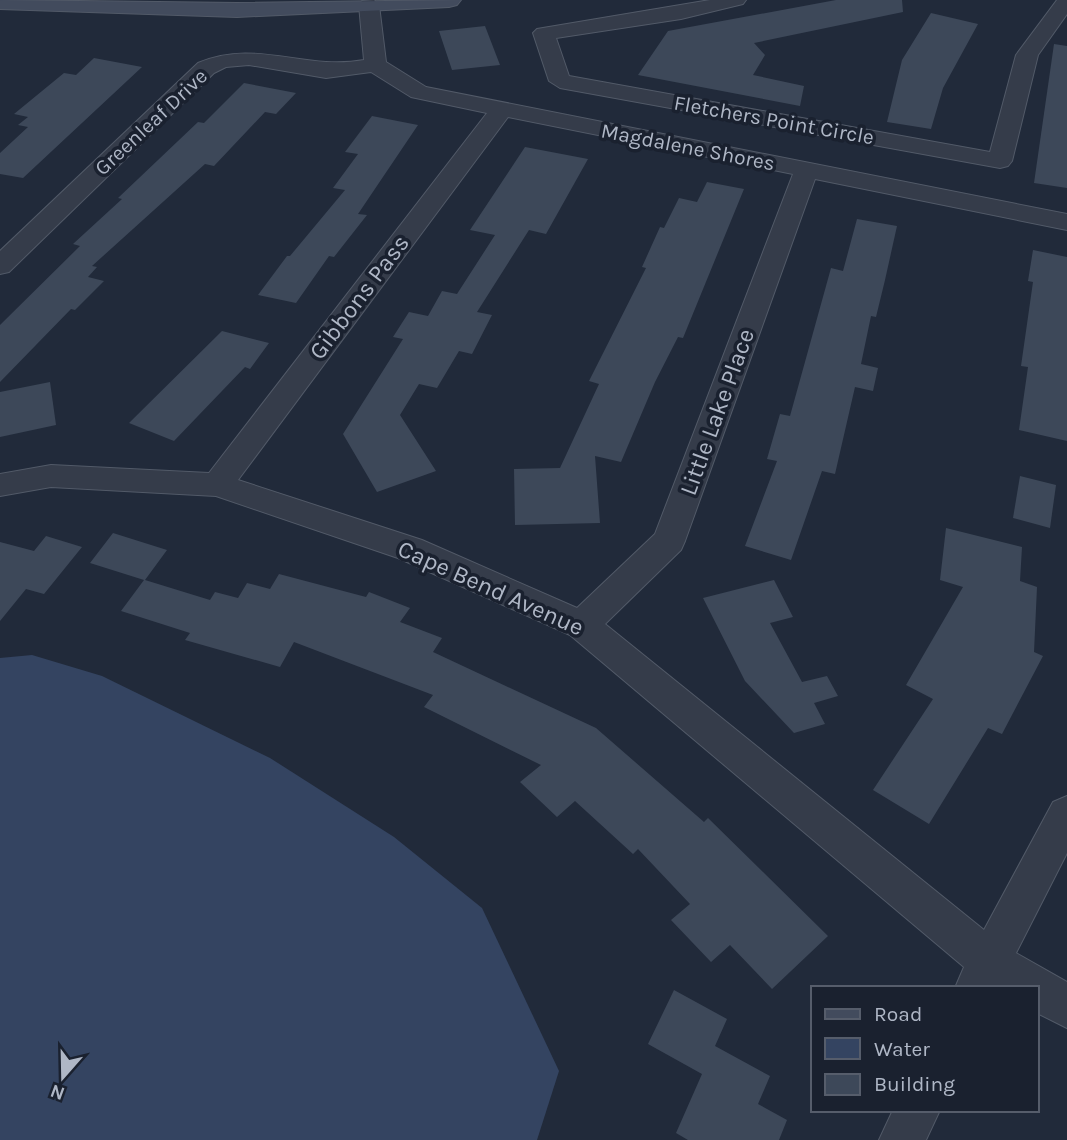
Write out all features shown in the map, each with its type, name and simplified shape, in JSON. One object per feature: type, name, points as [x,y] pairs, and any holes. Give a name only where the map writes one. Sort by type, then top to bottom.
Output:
[{"type":"main road","points":[[0,2],[237,10],[449,0]]},
{"type":"street","name":"Fletchers Point Circle","points":[[736,0],[677,6],[544,33],[560,81],[1000,161],[1027,55],[1067,0]]},
{"type":"street","points":[[369,5],[375,65]]},
{"type":"street","name":"Greenleaf Drive","points":[[0,266],[206,68],[220,60],[235,58],[328,72],[375,65]]},
{"type":"street","name":"Magdalene Shores","points":[[375,65],[419,92],[1067,222]]},
{"type":"street","name":"Gibbons Pass","points":[[217,485],[501,110]]},
{"type":"street","name":"Little Lake Place","points":[[582,625],[669,541],[806,171]]},
{"type":"street","name":"Cape Bend Avenue","points":[[0,485],[51,476],[217,485],[410,549],[582,625],[982,974],[1028,986]]},
{"type":"street","points":[[982,974],[1067,814]]},
{"type":"street","name":"Cape Bend Avenue","points":[[1039,990],[1067,1006]]},
{"type":"street","points":[[902,1140],[916,1112]]},
{"type":"water","points":[[32,655],[102,676],[270,758],[394,837],[482,908],[559,1071],[537,1140],[0,1140],[0,658]]},
{"type":"building","points":[[836,0],[902,0],[903,12],[754,43],[765,55],[753,75],[804,86],[800,106],[638,75],[668,31]]},
{"type":"building","points":[[931,13],[978,24],[943,88],[931,129],[887,122],[902,60]]},
{"type":"building","points":[[485,26],[500,65],[452,70],[439,31]]},
{"type":"building","points":[[1054,44],[1067,46],[1067,188],[1034,183]]},
{"type":"building","points":[[94,58],[142,67],[23,178],[0,174],[0,153],[28,127],[18,125],[28,117],[14,114],[64,73],[76,75]]},
{"type":"building","points":[[244,83],[296,93],[276,114],[265,112],[214,166],[205,164],[92,266],[97,267],[88,277],[104,281],[75,310],[71,309],[0,382],[0,325],[80,246],[73,244],[122,199],[118,198],[198,122],[204,123]]},
{"type":"building","points":[[372,116],[418,125],[358,214],[367,215],[334,257],[329,256],[296,303],[258,295],[287,256],[290,256],[345,190],[333,188],[358,154],[345,152]]},
{"type":"building","points":[[525,147],[588,159],[546,234],[529,230],[477,312],[492,315],[472,354],[459,351],[437,388],[419,384],[400,415],[436,471],[377,492],[343,434],[403,339],[393,337],[409,312],[428,316],[442,291],[457,294],[495,235],[470,230]]},
{"type":"building","points":[[707,182],[744,189],[683,338],[678,337],[655,382],[621,462],[595,456],[600,523],[515,525],[514,469],[560,468],[599,384],[589,381],[646,268],[642,267],[660,227],[664,228],[679,198],[697,202]]},
{"type":"building","points":[[857,219],[897,226],[876,317],[871,316],[861,364],[878,368],[873,391],[855,387],[835,474],[822,471],[791,560],[745,546],[777,461],[767,459],[780,414],[790,416],[831,268],[843,271]]},
{"type":"building","points":[[1033,250],[1067,257],[1067,441],[1019,430],[1028,367],[1021,366],[1033,282],[1028,281]]},
{"type":"building","points":[[222,331],[269,343],[250,369],[245,367],[174,441],[129,423]]},
{"type":"building","points":[[50,382],[56,425],[0,437],[0,392]]},
{"type":"building","points":[[1020,476],[1056,485],[1050,528],[1013,518]]},
{"type":"building","points":[[946,528],[1022,547],[1020,581],[1037,587],[1034,652],[1043,656],[1002,734],[988,728],[929,824],[873,790],[933,699],[906,685],[963,587],[940,580]]},
{"type":"building","points":[[113,533],[167,550],[145,580],[210,600],[215,592],[238,598],[247,583],[270,589],[279,574],[366,597],[369,592],[410,608],[400,622],[442,638],[433,652],[596,728],[704,822],[708,818],[828,936],[772,989],[730,945],[711,962],[671,920],[690,904],[638,849],[633,854],[575,801],[557,817],[520,782],[541,765],[424,707],[433,695],[294,642],[280,667],[185,640],[190,633],[121,611],[144,580],[90,563]]},
{"type":"building","points":[[46,536],[82,547],[44,594],[26,589],[0,621],[0,542],[34,551]]},
{"type":"building","points":[[774,580],[793,617],[770,623],[802,682],[827,676],[838,696],[814,703],[825,724],[794,733],[745,681],[703,598]]},
{"type":"building","points":[[674,990],[727,1019],[715,1046],[770,1076],[758,1104],[787,1120],[779,1140],[688,1140],[676,1133],[702,1074],[648,1044]]}]
